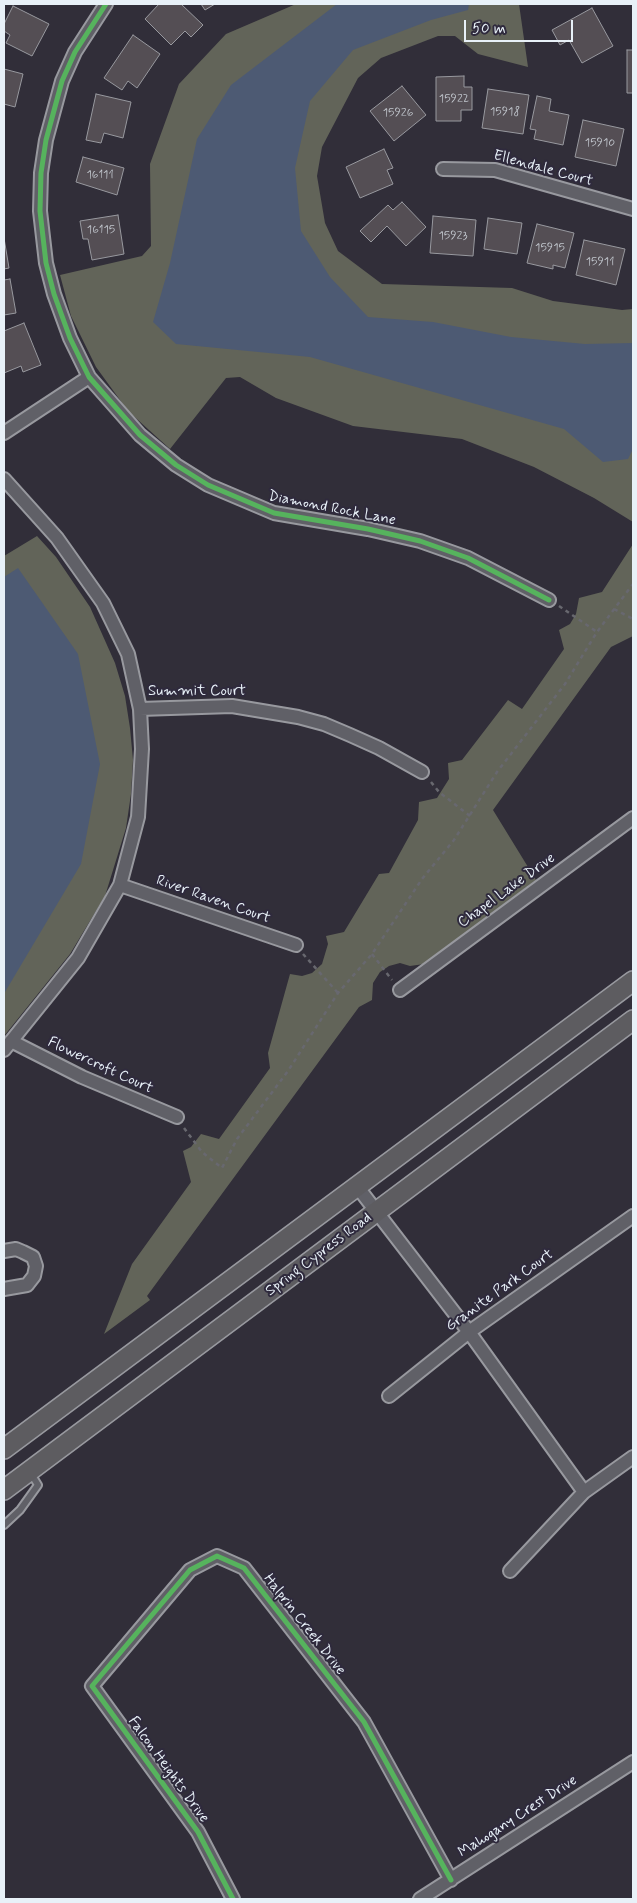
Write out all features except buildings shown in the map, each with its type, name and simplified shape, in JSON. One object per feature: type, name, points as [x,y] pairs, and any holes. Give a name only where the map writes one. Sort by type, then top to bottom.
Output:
[{"type":"main road","points":[[4,1450],[356,1185],[633,981]]},
{"type":"main road","name":"Spring Cypress Road","points":[[4,1490],[633,1020]]},
{"type":"street","name":"Diamond Rock Lane","points":[[106,4],[87,31],[62,81],[46,140],[41,172],[40,210],[46,263],[54,294],[67,329],[89,377],[140,435],[176,465],[208,485],[274,513],[368,529],[420,541],[468,558],[549,600]]},
{"type":"street","name":"Ellendale Court","points":[[443,169],[495,170],[633,209]]},
{"type":"street","points":[[4,433],[89,377]]},
{"type":"street","points":[[4,479],[57,538],[103,603],[128,654],[140,709],[142,750],[138,817],[120,885],[78,958],[7,1046]]},
{"type":"street","name":"Summit Court","points":[[140,709],[232,706],[298,717],[324,724],[350,735],[379,748],[422,772]]},
{"type":"street","name":"Chapel Lake Drive","points":[[400,990],[633,818]]},
{"type":"street","name":"River Raven Court","points":[[120,885],[296,945]]},
{"type":"street","name":"Flowercroft Court","points":[[7,1046],[177,1117]]},
{"type":"street","points":[[356,1185],[469,1332],[584,1492]]},
{"type":"street","name":"Granite Park Court","points":[[388,1396],[469,1332],[633,1216]]},
{"type":"street","points":[[4,1251],[16,1249],[33,1256],[36,1266],[34,1276],[27,1285],[4,1288]]},
{"type":"street","points":[[510,1571],[584,1492],[633,1457]]},
{"type":"street","name":"Halprin Creek Drive","points":[[92,1686],[190,1570],[217,1556],[244,1568],[364,1722],[451,1880]]},
{"type":"street","name":"Falcon Heights Drive","points":[[92,1686],[198,1832],[233,1899]]},
{"type":"street","name":"Mahogany Crest Drive","points":[[420,1899],[633,1762]]},
{"type":"lane","points":[[4,1525],[20,1510],[38,1485],[29,1471]]},
{"type":"path","points":[[177,1117],[202,1152],[222,1168],[237,1139],[288,1071],[338,993],[372,954],[422,879],[470,816],[497,772],[565,684],[597,632],[633,584]]},
{"type":"path","points":[[549,600],[597,632]]},
{"type":"path","points":[[614,609],[633,619]]},
{"type":"path","points":[[422,772],[439,792],[470,816]]},
{"type":"path","points":[[296,945],[338,993]]},
{"type":"path","points":[[372,954],[400,990]]},
{"type":"shaded area","points":[[296,4],[519,4],[528,67],[478,54],[455,36],[438,36],[381,58],[358,78],[322,147],[317,176],[325,223],[338,251],[382,284],[512,288],[553,301],[622,310],[633,309],[633,522],[594,498],[534,467],[462,439],[353,426],[276,398],[240,377],[226,378],[170,449],[128,411],[96,367],[71,316],[60,275],[142,256],[151,246],[150,164],[179,84],[226,34]]},
{"type":"shaded area","points":[[37,536],[56,557],[90,607],[115,663],[125,696],[130,728],[133,760],[131,794],[126,828],[105,896],[70,954],[4,1036],[4,556]]},
{"type":"shaded area","points":[[633,544],[633,636],[611,647],[493,810],[536,880],[424,964],[410,966],[400,963],[389,966],[380,972],[373,983],[372,1000],[359,1007],[147,1296],[150,1300],[104,1334],[132,1264],[191,1182],[183,1151],[191,1147],[201,1134],[219,1139],[270,1068],[268,1053],[290,974],[302,976],[312,973],[322,964],[328,944],[326,936],[344,932],[379,874],[389,873],[418,820],[419,802],[437,798],[449,779],[448,763],[462,760],[508,700],[522,709],[564,649],[559,630],[570,624],[576,614],[579,598],[602,592]]},
{"type":"water","points":[[337,4],[469,4],[468,10],[431,20],[353,50],[310,101],[295,168],[301,231],[330,277],[368,317],[433,322],[511,337],[585,344],[633,343],[633,449],[628,459],[603,462],[564,429],[310,357],[176,344],[153,322],[170,263],[197,139],[231,85]]},
{"type":"water","points":[[18,568],[78,654],[100,764],[81,864],[5,992],[4,577]]},
{"type":"cycle path","points":[[106,4],[75,52],[62,81],[46,140],[41,173],[40,211],[46,263],[54,294],[70,338],[89,377],[140,435],[176,465],[208,485],[274,513],[368,529],[420,541],[468,558],[549,600]]},
{"type":"cycle path","points":[[233,1899],[198,1832],[92,1686],[190,1570],[217,1556],[244,1568],[364,1722],[451,1880]]}]
